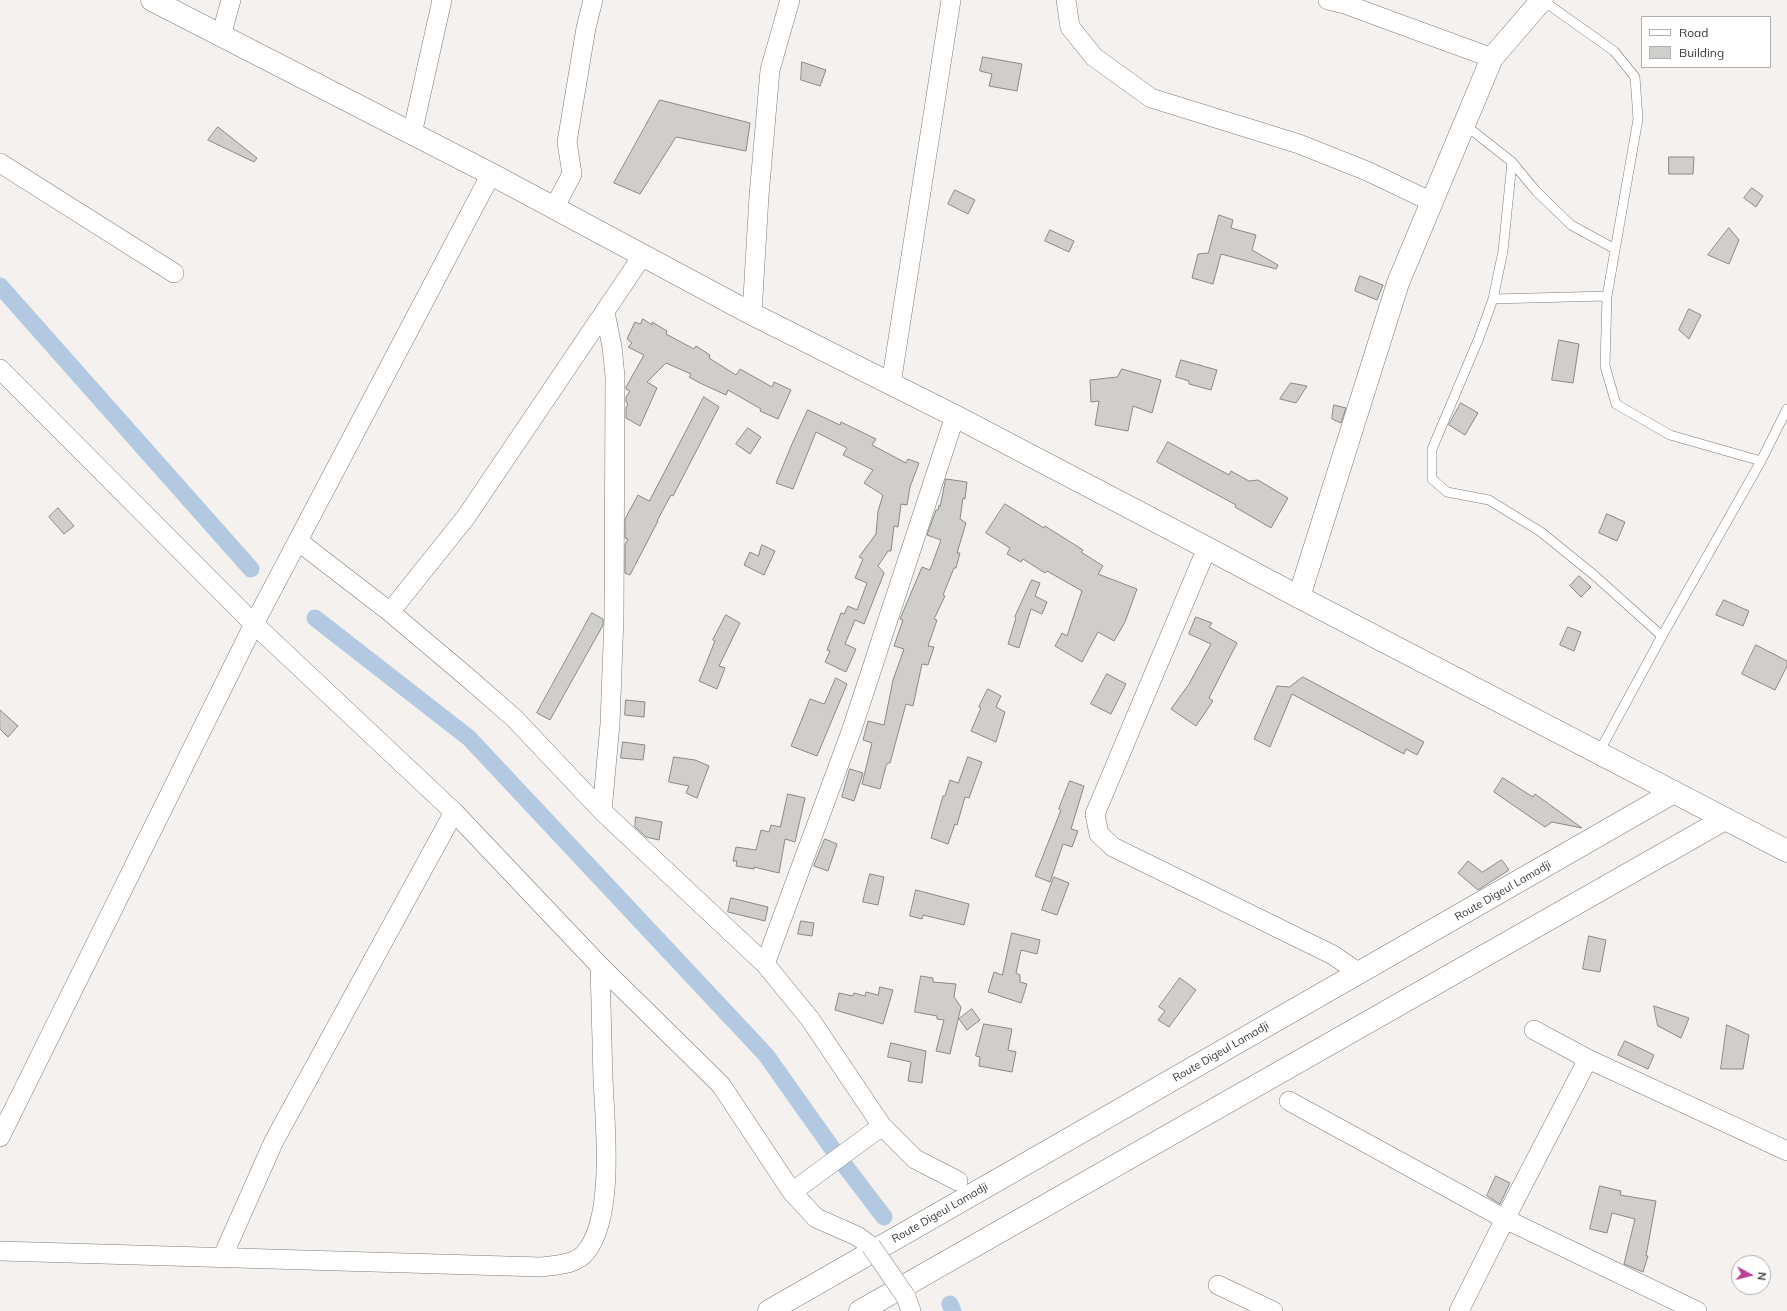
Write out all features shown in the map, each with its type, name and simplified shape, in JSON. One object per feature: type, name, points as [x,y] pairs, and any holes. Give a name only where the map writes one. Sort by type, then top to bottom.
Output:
[{"type":"main road","points":[[152,0],[491,174],[752,314],[955,416],[1298,597],[1787,851]]},
{"type":"main road","points":[[1298,597],[1398,283],[1492,58],[1542,0]]},
{"type":"main road","name":"Route Digeul Lamadji","points":[[768,1311],[1674,792]]},
{"type":"main road","points":[[860,1311],[1725,819]]},
{"type":"street","points":[[221,36],[231,0]]},
{"type":"street","points":[[412,134],[442,0]]},
{"type":"street","points":[[554,208],[572,174],[567,142],[586,28],[593,0]]},
{"type":"street","points":[[752,314],[759,196],[770,70],[790,0]]},
{"type":"street","points":[[891,384],[951,0]]},
{"type":"street","points":[[1066,0],[1070,27],[1094,57],[1151,98],[1298,144],[1367,171],[1432,202]]},
{"type":"street","points":[[1340,1],[1492,58]]},
{"type":"street","points":[[0,163],[174,273]]},
{"type":"street","points":[[0,1137],[254,624],[491,174]]},
{"type":"street","points":[[390,612],[466,517],[643,255]]},
{"type":"street","points":[[602,811],[610,724],[614,616],[616,376],[605,312]]},
{"type":"street","points":[[0,369],[254,624],[454,812],[600,966],[721,1086],[792,1192],[816,1218],[857,1236],[871,1246],[908,1304]]},
{"type":"street","points":[[765,964],[851,732],[955,416]]},
{"type":"street","points":[[298,541],[390,612],[514,718],[602,811],[765,964],[810,1019],[882,1126],[915,1158],[958,1181]]},
{"type":"street","points":[[1207,548],[1095,814],[1099,834],[1113,847],[1334,955],[1359,973]]},
{"type":"street","points":[[222,1258],[274,1141],[454,812]]},
{"type":"street","points":[[0,1251],[541,1267],[568,1264],[585,1253],[597,1235],[603,1203],[605,1175],[600,966]]},
{"type":"street","points":[[1534,1030],[1588,1059],[1787,1151]]},
{"type":"street","points":[[1459,1311],[1588,1059]]},
{"type":"street","points":[[1289,1101],[1505,1219],[1697,1311]]},
{"type":"street","points":[[792,1192],[882,1126]]},
{"type":"street","points":[[1218,1284],[1273,1311]]},
{"type":"lane","points":[[1542,0],[1614,51],[1635,78],[1638,119],[1607,296],[1605,366],[1616,404],[1670,435],[1761,461]]},
{"type":"lane","points":[[1464,124],[1512,162],[1536,191],[1571,225],[1615,249]]},
{"type":"lane","points":[[1512,162],[1503,251],[1493,299],[1479,338],[1432,449],[1432,480],[1447,492],[1489,500],[1541,532],[1594,575],[1662,636]]},
{"type":"lane","points":[[1493,299],[1607,296]]},
{"type":"lane","points":[[1599,752],[1662,636],[1761,461],[1787,409]]},
{"type":"building","points":[[983,57],[1022,64],[1017,91],[989,86],[992,74],[980,71]]},
{"type":"building","points":[[802,62],[826,70],[820,86],[801,80]]},
{"type":"building","points":[[660,100],[750,123],[746,151],[676,137],[640,194],[614,183]]},
{"type":"building","points":[[218,127],[257,158],[254,162],[208,140]]},
{"type":"building","points":[[1669,157],[1694,157],[1693,174],[1669,174]]},
{"type":"building","points":[[1752,188],[1763,196],[1756,207],[1744,198]]},
{"type":"building","points":[[955,190],[975,200],[968,214],[948,204]]},
{"type":"building","points":[[1219,215],[1233,220],[1231,228],[1256,235],[1252,250],[1278,265],[1276,269],[1221,254],[1213,284],[1192,278],[1198,254],[1208,253]]},
{"type":"building","points":[[1729,228],[1739,240],[1729,264],[1708,255]]},
{"type":"building","points":[[1050,230],[1074,241],[1069,252],[1045,241]]},
{"type":"building","points":[[1360,276],[1383,285],[1377,300],[1355,291]]},
{"type":"building","points":[[1689,309],[1701,315],[1689,339],[1679,330]]},
{"type":"building","points":[[643,319],[652,325],[652,322],[667,331],[666,334],[694,349],[696,346],[710,355],[709,358],[736,375],[740,369],[772,387],[774,382],[791,390],[778,419],[760,411],[761,409],[728,390],[726,395],[689,377],[691,374],[666,363],[647,382],[657,388],[640,426],[626,418],[626,408],[628,404],[626,402],[626,397],[630,391],[626,389],[626,387],[644,355],[628,347],[632,343],[627,339],[635,322],[640,324]]},
{"type":"building","points":[[1559,340],[1579,344],[1573,383],[1552,380]]},
{"type":"building","points":[[1181,360],[1217,370],[1211,390],[1189,384],[1189,381],[1176,377]]},
{"type":"building","points":[[1122,369],[1161,380],[1152,413],[1133,406],[1128,431],[1095,425],[1099,401],[1091,402],[1090,380],[1117,377]]},
{"type":"building","points":[[1291,383],[1307,386],[1296,403],[1280,399]]},
{"type":"building","points":[[704,397],[719,407],[673,496],[671,495],[657,521],[630,575],[625,573],[625,545],[628,539],[625,538],[625,519],[638,495],[649,501]]},
{"type":"building","points":[[1461,403],[1478,413],[1465,435],[1449,425]]},
{"type":"building","points":[[1334,405],[1346,408],[1341,423],[1332,419]]},
{"type":"building","points":[[808,410],[840,425],[841,422],[876,439],[872,445],[906,463],[908,459],[919,463],[910,487],[907,505],[901,504],[898,527],[894,526],[891,551],[888,551],[878,566],[884,573],[864,624],[855,620],[845,644],[856,649],[846,672],[825,662],[830,651],[827,650],[841,613],[844,614],[848,606],[857,610],[867,583],[855,578],[863,559],[859,557],[876,534],[878,511],[883,495],[864,483],[873,470],[843,455],[847,448],[816,432],[793,489],[776,483]]},
{"type":"building","points":[[748,428],[761,437],[750,454],[736,444]]},
{"type":"building","points":[[1168,442],[1229,475],[1231,471],[1249,481],[1258,480],[1288,498],[1271,528],[1235,507],[1236,505],[1157,462]]},
{"type":"building","points":[[946,479],[967,482],[960,519],[966,523],[957,553],[960,553],[956,568],[954,568],[943,595],[945,596],[934,619],[937,620],[928,646],[934,647],[928,665],[922,664],[913,706],[906,704],[890,763],[886,766],[880,789],[862,784],[872,743],[863,740],[868,721],[884,725],[893,680],[904,649],[894,646],[903,620],[900,619],[922,567],[930,570],[941,540],[927,535],[936,510],[938,510],[939,505],[940,506]]},
{"type":"building","points":[[1005,504],[1044,528],[1045,526],[1083,550],[1081,552],[1103,566],[1098,574],[1137,589],[1125,622],[1114,641],[1098,632],[1082,662],[1055,646],[1062,633],[1067,636],[1082,591],[1047,571],[1045,573],[1023,559],[1021,562],[1007,554],[1010,548],[986,533]]},
{"type":"building","points":[[58,508],[74,526],[64,534],[49,517]]},
{"type":"building","points":[[1607,514],[1625,522],[1617,541],[1599,533]]},
{"type":"building","points":[[762,545],[775,551],[764,575],[744,565],[750,552],[758,556]]},
{"type":"building","points":[[1579,576],[1591,587],[1581,597],[1570,586]]},
{"type":"building","points":[[1032,580],[1040,583],[1035,596],[1047,602],[1042,614],[1031,609],[1019,648],[1008,644],[1016,618],[1015,617]]},
{"type":"building","points":[[1724,600],[1749,611],[1743,626],[1716,615]]},
{"type":"building","points":[[592,613],[603,619],[603,625],[550,720],[537,713]]},
{"type":"building","points":[[726,615],[740,623],[719,666],[725,668],[717,689],[699,681],[715,641],[713,640]]},
{"type":"building","points":[[1196,617],[1212,623],[1209,627],[1237,643],[1209,698],[1213,701],[1196,726],[1171,709],[1189,684],[1211,644],[1189,634]]},
{"type":"building","points":[[1568,627],[1581,632],[1574,651],[1560,645]]},
{"type":"building","points":[[1756,645],[1787,661],[1787,666],[1775,690],[1742,674]]},
{"type":"building","points":[[1107,674],[1126,684],[1111,714],[1091,704]]},
{"type":"building","points":[[1303,677],[1424,742],[1417,755],[1406,749],[1404,754],[1292,694],[1270,747],[1254,739],[1277,686],[1289,687]]},
{"type":"building","points":[[836,678],[847,684],[817,756],[791,746],[810,699],[824,704]]},
{"type":"building","points":[[988,689],[1001,696],[996,707],[1005,712],[996,742],[971,731],[981,708],[979,707]]},
{"type":"building","points":[[626,700],[645,702],[644,717],[625,715]]},
{"type":"building","points":[[0,710],[18,726],[8,737],[0,729]]},
{"type":"building","points":[[623,742],[645,745],[643,760],[621,758]]},
{"type":"building","points":[[674,757],[695,760],[709,766],[697,798],[686,793],[689,786],[669,782]]},
{"type":"building","points":[[968,757],[982,762],[969,798],[965,797],[957,825],[955,824],[948,844],[931,838],[943,796],[945,796],[950,780],[958,783]]},
{"type":"building","points":[[850,769],[863,773],[854,801],[842,797]]},
{"type":"building","points":[[1503,778],[1533,797],[1535,794],[1582,828],[1552,822],[1545,827],[1494,792]]},
{"type":"building","points":[[1070,781],[1084,786],[1071,829],[1078,831],[1072,847],[1063,844],[1050,882],[1035,876],[1061,810],[1059,809]]},
{"type":"building","points":[[788,794],[805,798],[795,842],[785,839],[779,873],[754,867],[754,869],[736,866],[737,861],[733,861],[736,847],[756,850],[761,830],[769,832],[771,825],[780,827]]},
{"type":"building","points":[[636,817],[662,822],[659,840],[646,837],[635,827]]},
{"type":"building","points":[[825,839],[837,844],[828,871],[814,866]]},
{"type":"building","points":[[1502,860],[1509,870],[1478,890],[1458,873],[1468,861],[1482,872]]},
{"type":"building","points":[[870,874],[884,877],[878,905],[863,902]]},
{"type":"building","points":[[1054,877],[1069,883],[1057,915],[1042,910]]},
{"type":"building","points":[[916,890],[969,904],[964,925],[923,915],[922,919],[910,916]]},
{"type":"building","points":[[731,898],[768,907],[765,921],[728,912]]},
{"type":"building","points":[[801,921],[814,923],[812,936],[798,934]]},
{"type":"building","points":[[1012,933],[1040,940],[1037,954],[1021,950],[1016,973],[1020,975],[1020,982],[1027,984],[1021,1003],[988,992],[994,972],[1002,975]]},
{"type":"building","points":[[1589,936],[1606,940],[1600,972],[1583,969]]},
{"type":"building","points":[[921,976],[933,978],[933,982],[956,984],[954,997],[961,1007],[950,1054],[936,1051],[944,1020],[937,1019],[937,1016],[915,1012]]},
{"type":"building","points":[[1180,978],[1196,990],[1169,1027],[1158,1020],[1165,1011],[1159,1007]]},
{"type":"building","points":[[880,987],[893,990],[883,1024],[835,1010],[839,993],[853,996],[854,993],[865,996],[866,992],[878,995]]},
{"type":"building","points":[[1654,1006],[1689,1018],[1681,1038],[1658,1026]]},
{"type":"building","points":[[972,1009],[980,1020],[967,1030],[959,1019]]},
{"type":"building","points":[[984,1024],[1012,1029],[1008,1050],[1016,1052],[1012,1072],[979,1066],[980,1057],[976,1056]]},
{"type":"building","points":[[1727,1025],[1749,1035],[1743,1069],[1721,1069]]},
{"type":"building","points":[[1625,1041],[1654,1055],[1648,1069],[1618,1055]]},
{"type":"building","points":[[891,1043],[926,1051],[922,1083],[908,1081],[911,1062],[888,1057]]},
{"type":"building","points":[[1496,1176],[1510,1183],[1500,1204],[1487,1196]]},
{"type":"building","points":[[1600,1186],[1621,1191],[1620,1195],[1656,1201],[1646,1256],[1648,1256],[1643,1272],[1624,1264],[1635,1219],[1612,1213],[1607,1233],[1590,1229]]},
{"type":"waterway","points":[[0,286],[251,569]]},
{"type":"waterway","points":[[315,618],[469,738],[766,1055],[839,1158],[884,1217]]},
{"type":"waterway","points":[[950,1304],[953,1311]]}]
